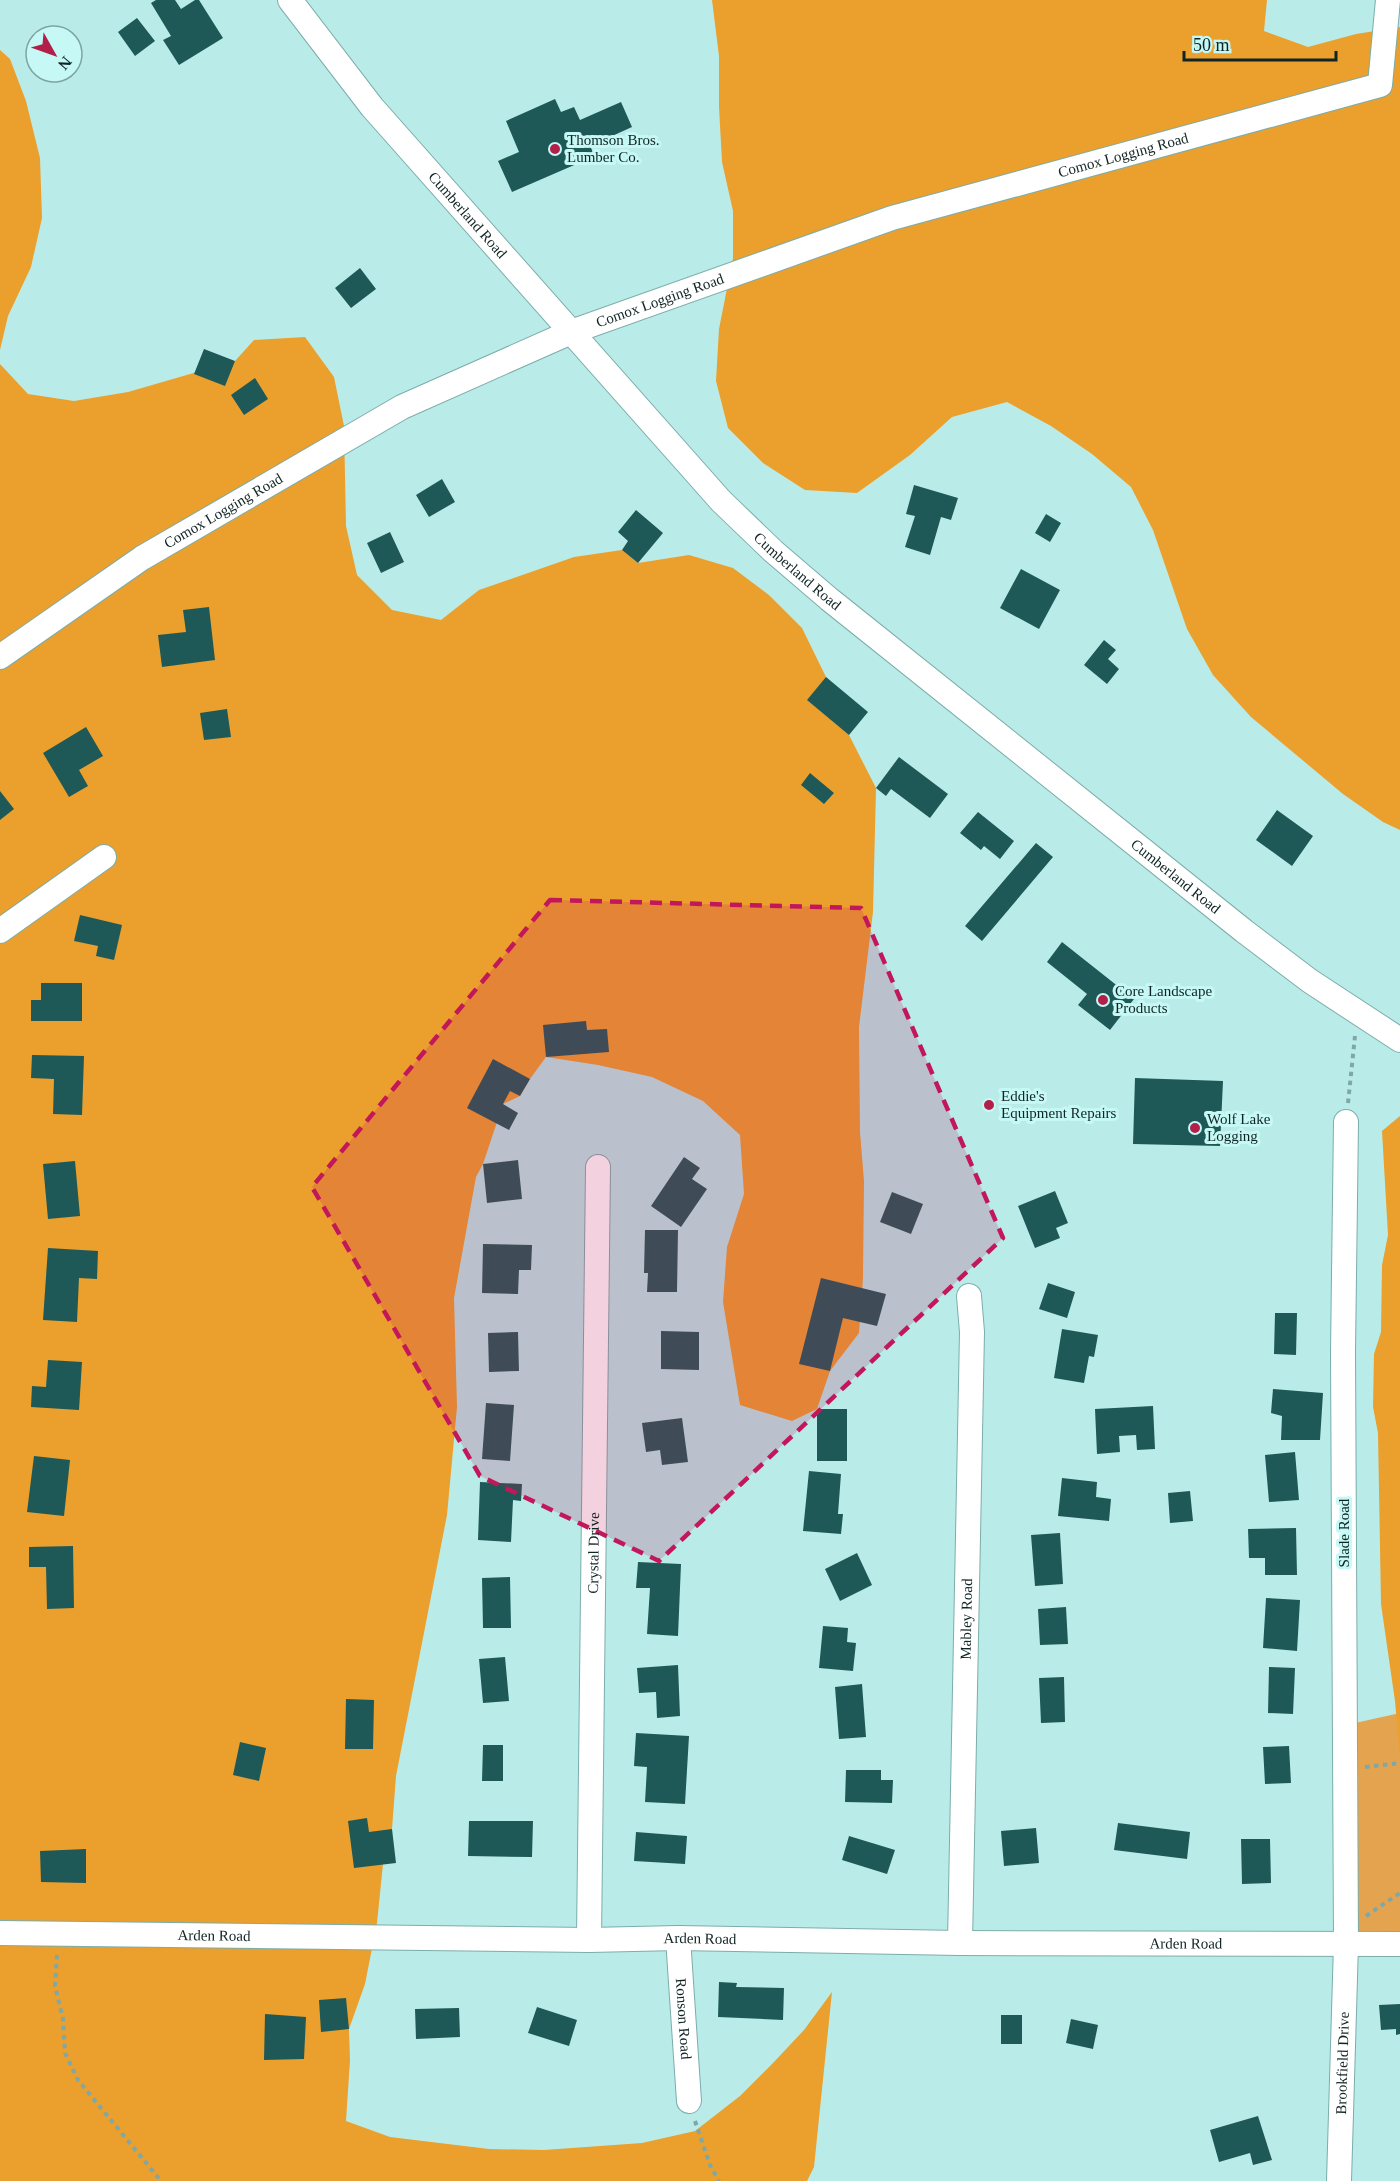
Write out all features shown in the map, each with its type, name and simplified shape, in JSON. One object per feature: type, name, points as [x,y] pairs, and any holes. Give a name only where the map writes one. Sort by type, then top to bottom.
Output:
[{"type":"street","name":"Cumberland Road","points":[[290,0],[372,106],[721,501],[813,585],[1244,931],[1400,1040]]},
{"type":"street","name":"Comox Logging Road","points":[[0,657],[142,558],[402,407],[571,332],[892,219],[1380,85],[1388,0]]},
{"type":"street","points":[[0,931],[105,858]]},
{"type":"street","name":"Slade Road","points":[[1346,1122],[1343,1352],[1346,1936]]},
{"type":"street","name":"Crystal Drive","points":[[588,1940],[598,1167]]},
{"type":"street","name":"Mabley Road","points":[[960,1943],[972,1332],[969,1296]]},
{"type":"street","name":"Arden Road","points":[[0,1933],[588,1940],[678,1938],[960,1943],[1346,1936],[1400,1944]]},
{"type":"street","name":"Brookfield Drive","points":[[1339,2181],[1346,1936]]},
{"type":"street","name":"Ronson Road","points":[[678,1938],[689,2101]]},
{"type":"path","points":[[1346,1122],[1357,1012]]},
{"type":"path","points":[[1346,1770],[1400,1763]]},
{"type":"path","points":[[1346,1936],[1400,1893]]},
{"type":"path","points":[[58,1934],[55,1986],[63,2019],[66,2053],[78,2080],[161,2181]]},
{"type":"path","points":[[689,2101],[710,2165],[719,2181]]},
{"type":"highlighted area","points":[[550,900],[861,908],[1003,1238],[659,1561],[480,1476],[312,1187]]},
{"type":"shaded area","points":[[712,0],[1267,0],[1264,31],[1308,47],[1356,34],[1400,27],[1400,830],[1383,822],[1343,794],[1251,717],[1213,675],[1187,629],[1153,530],[1131,487],[1092,454],[1051,426],[1007,402],[952,417],[910,455],[857,493],[805,490],[763,463],[728,428],[716,381],[719,329],[733,258],[733,211],[722,162],[719,56]]},
{"type":"shaded area","points":[[0,50],[10,59],[26,101],[40,158],[42,218],[31,267],[8,316],[0,350]]},
{"type":"shaded area","points":[[305,337],[334,377],[344,426],[346,526],[357,575],[392,610],[441,620],[479,590],[574,557],[622,550],[638,563],[689,555],[733,568],[769,595],[802,628],[826,677],[849,735],[876,788],[873,912],[859,1027],[860,1132],[864,1181],[863,1278],[859,1333],[830,1371],[817,1409],[792,1421],[740,1405],[723,1302],[727,1247],[744,1194],[740,1135],[703,1101],[652,1077],[546,1057],[520,1096],[503,1104],[483,1164],[476,1177],[454,1298],[457,1407],[447,1515],[396,1776],[392,1829],[383,1864],[377,1923],[365,1984],[349,2029],[350,2060],[346,2121],[390,2137],[489,2149],[544,2150],[642,2143],[695,2131],[740,2096],[804,2030],[832,1992],[814,2167],[807,2181],[0,2181],[0,364],[28,394],[74,401],[128,392],[235,361],[254,340]]},
{"type":"shaded area","points":[[1400,1116],[1400,1758],[1395,1701],[1381,1604],[1378,1433],[1373,1407],[1374,1354],[1381,1332],[1382,1265],[1388,1235],[1382,1131]]},
{"type":"shaded area","points":[[1400,1713],[1400,1944],[1346,1944],[1346,1725]]},
{"type":"building","points":[[156,0],[175,0],[181,9],[199,0],[223,38],[179,65],[163,40],[171,36],[151,3]]},
{"type":"building","points":[[137,18],[155,41],[135,56],[118,32]]},
{"type":"building","name":"Thomson Bros. Lumber Co.","points":[[555,99],[561,112],[574,107],[580,120],[621,102],[632,127],[590,146],[595,156],[512,192],[498,161],[519,152],[506,121]]},
{"type":"building","points":[[360,268],[376,289],[351,308],[335,288]]},
{"type":"building","points":[[204,349],[235,361],[225,386],[194,374]]},
{"type":"building","points":[[255,378],[268,399],[244,415],[231,395]]},
{"type":"building","points":[[442,479],[455,502],[429,517],[416,495]]},
{"type":"building","points":[[914,485],[958,498],[951,520],[941,517],[930,555],[905,547],[915,516],[906,514]]},
{"type":"building","points":[[636,510],[663,533],[638,563],[622,550],[628,541],[618,532]]},
{"type":"building","points":[[1046,514],[1061,523],[1050,542],[1035,533]]},
{"type":"building","points":[[390,532],[404,562],[381,573],[367,543]]},
{"type":"building","points":[[1021,569],[1060,590],[1039,629],[1000,608]]},
{"type":"building","points":[[209,607],[215,660],[162,667],[158,635],[186,632],[183,610]]},
{"type":"building","points":[[1104,640],[1116,650],[1108,659],[1119,669],[1107,684],[1084,665]]},
{"type":"building","points":[[826,677],[868,712],[849,735],[807,700]]},
{"type":"building","points":[[227,709],[231,737],[204,740],[200,713]]},
{"type":"building","points":[[86,727],[103,756],[79,770],[88,786],[69,797],[43,753]]},
{"type":"building","points":[[899,757],[948,794],[930,818],[891,789],[886,796],[876,788]]},
{"type":"building","points":[[810,773],[834,793],[824,804],[801,785]]},
{"type":"building","points":[[0,791],[14,809],[0,820]]},
{"type":"building","points":[[1277,810],[1313,836],[1292,866],[1256,840]]},
{"type":"building","points":[[978,812],[1014,841],[1000,859],[984,846],[981,850],[960,833]]},
{"type":"building","points":[[1036,843],[1053,857],[982,941],[965,926]]},
{"type":"building","points":[[80,915],[122,925],[114,960],[96,956],[98,946],[74,941]]},
{"type":"building","points":[[1062,942],[1134,999],[1110,1030],[1078,1005],[1087,994],[1047,962]]},
{"type":"building","points":[[41,983],[82,983],[82,1021],[31,1021],[31,1000],[41,1000]]},
{"type":"building","points":[[586,1021],[587,1030],[607,1029],[609,1052],[546,1057],[543,1025]]},
{"type":"building","points":[[32,1055],[84,1056],[82,1115],[53,1114],[54,1079],[31,1078]]},
{"type":"building","points":[[493,1059],[530,1079],[520,1096],[510,1091],[503,1104],[518,1113],[509,1130],[467,1108]]},
{"type":"building","points":[[1135,1078],[1223,1081],[1220,1146],[1133,1144]]},
{"type":"building","points":[[684,1157],[700,1168],[692,1179],[707,1189],[681,1227],[651,1206]]},
{"type":"building","points":[[518,1160],[522,1199],[487,1203],[483,1164]]},
{"type":"building","points":[[75,1161],[80,1216],[48,1219],[43,1164]]},
{"type":"building","points":[[1055,1191],[1068,1223],[1056,1228],[1060,1238],[1035,1248],[1018,1206]]},
{"type":"building","points":[[892,1192],[923,1204],[911,1234],[880,1222]]},
{"type":"building","points":[[645,1230],[678,1230],[677,1292],[647,1292],[648,1273],[644,1273]]},
{"type":"building","points":[[483,1244],[532,1245],[531,1270],[519,1270],[518,1294],[482,1293]]},
{"type":"building","points":[[48,1248],[98,1251],[97,1279],[79,1278],[77,1322],[43,1320]]},
{"type":"building","points":[[821,1278],[886,1294],[877,1326],[843,1318],[830,1371],[799,1364]]},
{"type":"building","points":[[1048,1283],[1075,1292],[1067,1318],[1039,1309]]},
{"type":"building","points":[[1275,1313],[1297,1313],[1296,1355],[1274,1354]]},
{"type":"building","points":[[1062,1329],[1098,1335],[1094,1357],[1089,1356],[1084,1383],[1054,1378]]},
{"type":"building","points":[[661,1331],[699,1332],[699,1370],[661,1369]]},
{"type":"building","points":[[518,1332],[519,1371],[489,1372],[488,1333]]},
{"type":"building","points":[[48,1360],[82,1362],[79,1410],[31,1407],[32,1386],[46,1387]]},
{"type":"building","points":[[1273,1389],[1323,1393],[1320,1440],[1281,1440],[1282,1416],[1271,1413]]},
{"type":"building","points":[[486,1403],[514,1405],[510,1461],[482,1459]]},
{"type":"building","points":[[1153,1406],[1155,1449],[1137,1450],[1136,1435],[1119,1436],[1120,1452],[1097,1454],[1095,1409]]},
{"type":"building","points":[[817,1409],[847,1409],[847,1461],[817,1461]]},
{"type":"building","points":[[682,1418],[688,1462],[662,1465],[660,1450],[646,1452],[642,1423]]},
{"type":"building","points":[[1295,1452],[1299,1500],[1269,1502],[1265,1455]]},
{"type":"building","points":[[34,1456],[70,1460],[64,1516],[27,1512]]},
{"type":"building","points":[[809,1471],[841,1474],[838,1514],[843,1514],[841,1534],[803,1531]]},
{"type":"building","points":[[1062,1478],[1097,1482],[1096,1497],[1111,1499],[1109,1521],[1058,1516]]},
{"type":"building","points":[[480,1482],[522,1484],[521,1501],[513,1500],[511,1542],[478,1540]]},
{"type":"building","points":[[1190,1491],[1193,1521],[1170,1523],[1168,1493]]},
{"type":"building","points":[[1296,1528],[1297,1575],[1265,1575],[1265,1558],[1249,1558],[1248,1529]]},
{"type":"building","points":[[1060,1533],[1063,1584],[1035,1586],[1031,1535]]},
{"type":"building","points":[[73,1546],[74,1608],[47,1609],[46,1567],[29,1567],[29,1547]]},
{"type":"building","points":[[857,1553],[872,1585],[840,1601],[825,1569]]},
{"type":"building","points":[[638,1562],[681,1564],[678,1636],[647,1634],[650,1588],[636,1588]]},
{"type":"building","points":[[510,1577],[511,1628],[483,1628],[482,1578]]},
{"type":"building","points":[[1266,1598],[1300,1600],[1297,1651],[1263,1648]]},
{"type":"building","points":[[1066,1607],[1068,1644],[1040,1645],[1038,1609]]},
{"type":"building","points":[[823,1626],[848,1628],[847,1642],[856,1643],[853,1671],[819,1668]]},
{"type":"building","points":[[505,1657],[509,1701],[483,1703],[479,1659]]},
{"type":"building","points":[[678,1665],[680,1716],[657,1718],[656,1692],[639,1693],[637,1668]]},
{"type":"building","points":[[1269,1667],[1295,1668],[1293,1714],[1268,1713]]},
{"type":"building","points":[[1064,1677],[1065,1722],[1041,1723],[1039,1678]]},
{"type":"building","points":[[862,1684],[866,1737],[839,1739],[835,1687]]},
{"type":"building","points":[[346,1699],[374,1700],[373,1749],[345,1749]]},
{"type":"building","points":[[636,1733],[689,1736],[685,1804],[645,1802],[647,1767],[634,1766]]},
{"type":"building","points":[[240,1742],[266,1748],[259,1781],[233,1775]]},
{"type":"building","points":[[483,1745],[503,1745],[503,1781],[482,1781]]},
{"type":"building","points":[[1289,1746],[1291,1783],[1265,1784],[1263,1747]]},
{"type":"building","points":[[846,1770],[881,1770],[881,1780],[893,1780],[892,1803],[845,1802]]},
{"type":"building","points":[[367,1818],[369,1832],[392,1829],[396,1863],[354,1868],[348,1821]]},
{"type":"building","points":[[469,1821],[533,1821],[532,1857],[468,1856]]},
{"type":"building","points":[[1118,1823],[1190,1832],[1187,1859],[1114,1850]]},
{"type":"building","points":[[1036,1828],[1039,1863],[1004,1866],[1001,1831]]},
{"type":"building","points":[[636,1832],[687,1836],[685,1864],[634,1861]]},
{"type":"building","points":[[849,1836],[895,1850],[887,1874],[842,1860]]},
{"type":"building","points":[[1241,1839],[1270,1839],[1271,1883],[1242,1884]]},
{"type":"building","points":[[86,1849],[86,1883],[41,1882],[40,1851]]},
{"type":"building","points":[[719,1982],[737,1983],[736,1987],[784,1988],[783,2020],[718,2017]]},
{"type":"building","points":[[346,1998],[349,2029],[321,2032],[319,2000]]},
{"type":"building","points":[[1400,2004],[1400,2034],[1396,2035],[1396,2029],[1381,2030],[1379,2005]]},
{"type":"building","points":[[537,2007],[577,2020],[569,2046],[528,2033]]},
{"type":"building","points":[[459,2008],[460,2037],[416,2039],[415,2009]]},
{"type":"building","points":[[265,2014],[306,2017],[304,2059],[264,2060]]},
{"type":"building","points":[[1001,2015],[1022,2015],[1022,2044],[1001,2044]]},
{"type":"building","points":[[1071,2019],[1098,2025],[1093,2049],[1066,2043]]},
{"type":"building","points":[[1258,2116],[1272,2160],[1253,2165],[1250,2153],[1219,2162],[1210,2130]]},
{"type":"place","name":"Thomson Bros. Lumber Co.","points":[[555,149]]},
{"type":"place","name":"Core Landscape Products","points":[[1103,1000]]},
{"type":"place","name":"Eddie's Equipment Repairs","points":[[989,1105]]},
{"type":"place","name":"Wolf Lake Logging","points":[[1195,1128]]}]
